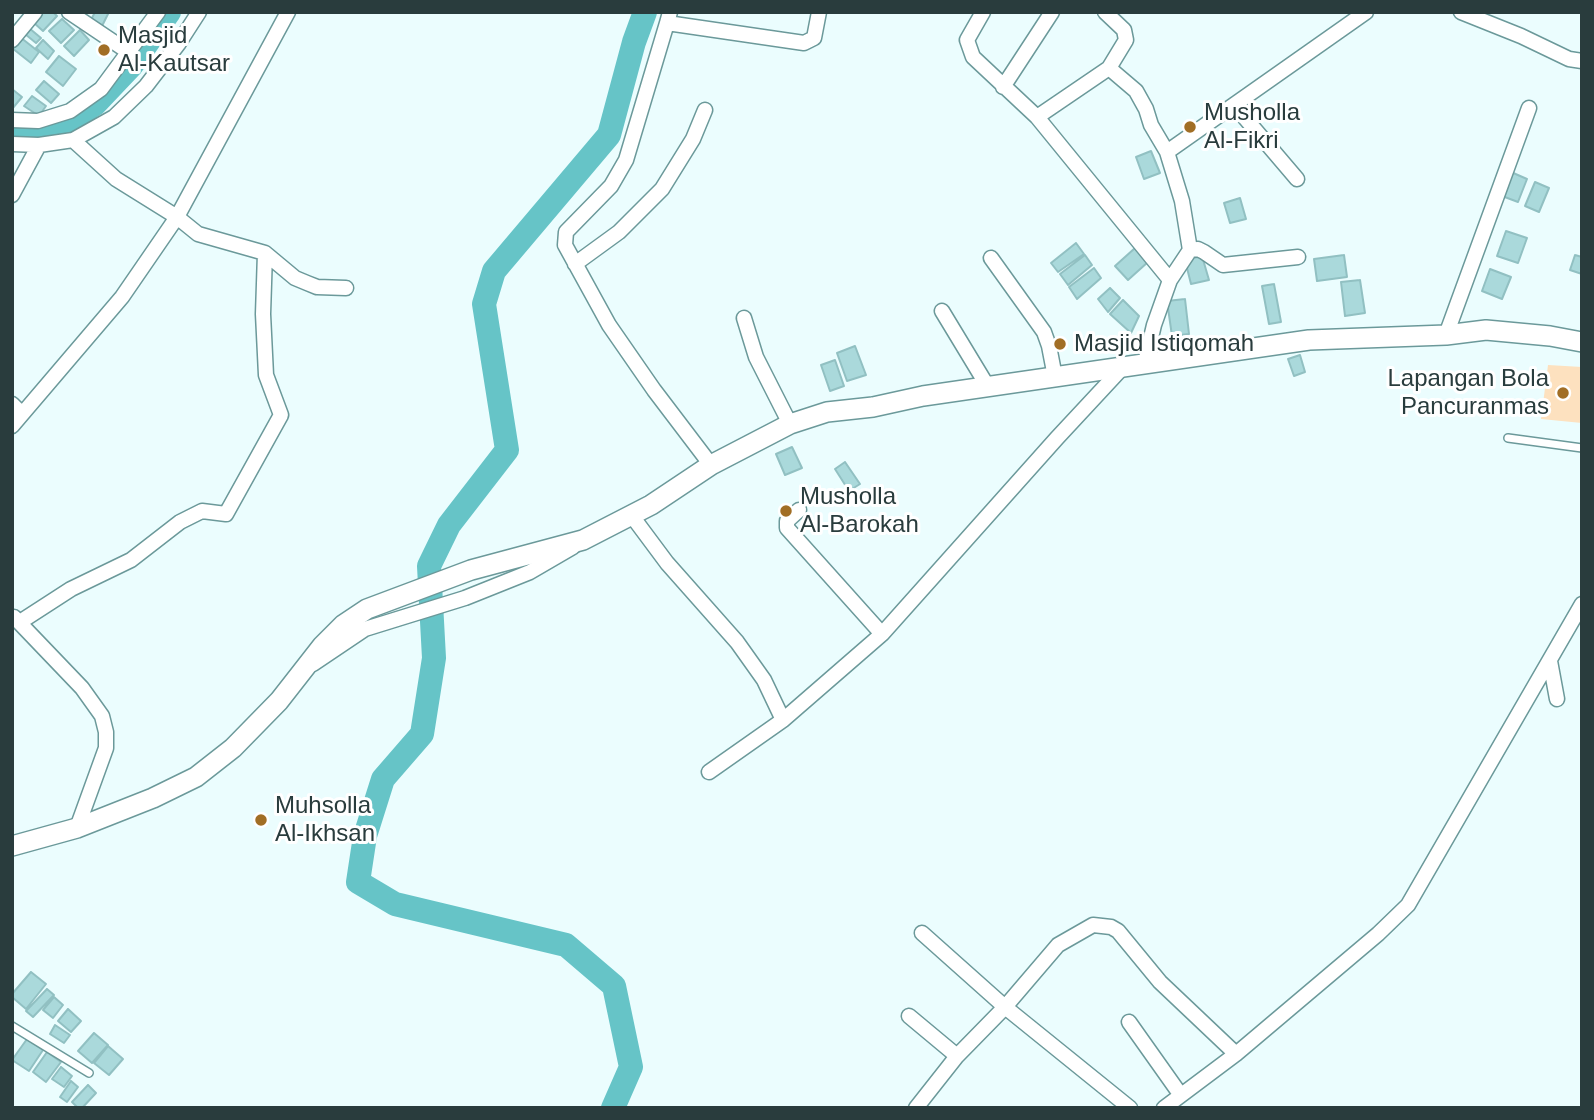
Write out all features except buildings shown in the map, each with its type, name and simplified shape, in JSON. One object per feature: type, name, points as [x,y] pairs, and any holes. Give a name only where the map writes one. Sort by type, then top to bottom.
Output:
[{"type":"street","points":[[12,40],[35,12]]},
{"type":"street","points":[[69,12],[130,52]]},
{"type":"street","points":[[12,120],[38,121],[70,111],[101,89],[158,12]]},
{"type":"street","points":[[12,144],[39,145],[73,140],[114,117],[146,86],[199,12]]},
{"type":"street","points":[[16,415],[122,297],[177,217],[288,12]]},
{"type":"street","points":[[711,465],[609,325],[565,245],[566,232],[611,186],[626,160],[668,18],[804,43],[814,38],[819,12]]},
{"type":"street","points":[[983,12],[969,34],[967,45],[973,57],[1037,117],[1170,280]]},
{"type":"street","points":[[1003,87],[1052,12]]},
{"type":"street","points":[[1037,117],[1109,68],[1126,40],[1124,30],[1105,12]]},
{"type":"street","points":[[1167,152],[1366,12]]},
{"type":"street","points":[[1461,12],[1582,61]]},
{"type":"street","points":[[709,772],[783,720],[883,634],[1048,447],[1135,364],[1154,324],[1170,280],[1190,250],[1182,201],[1167,152],[1136,92],[1109,68]]},
{"type":"street","points":[[1234,105],[1297,179]]},
{"type":"street","points":[[1446,335],[1529,108]]},
{"type":"street","points":[[575,264],[619,232],[662,189],[693,139],[705,110]]},
{"type":"street","points":[[73,140],[116,179],[177,217],[198,234],[265,253],[295,278],[317,287],[346,288]]},
{"type":"street","points":[[12,195],[39,145]]},
{"type":"street","points":[[1190,250],[1198,249],[1223,265],[1298,257]]},
{"type":"street","points":[[77,828],[106,748],[102,716],[82,688],[16,619],[131,560],[180,522],[202,511],[226,514],[281,415],[266,374],[263,314],[265,253]]},
{"type":"street","points":[[991,258],[1044,332],[1055,377]]},
{"type":"street","points":[[943,311],[988,387]]},
{"type":"street","points":[[744,318],[756,357],[790,424]]},
{"type":"street","points":[[12,846],[77,828],[153,798],[196,777],[233,748],[279,701],[343,625],[367,609],[391,610],[466,598],[530,572],[583,540],[632,516],[692,480],[711,465],[790,424],[827,412],[1309,340],[1446,335],[1486,330],[1582,342]]},
{"type":"street","points":[[799,510],[787,521],[787,528],[883,634]]},
{"type":"street","points":[[632,516],[667,563],[737,642],[765,680],[783,720]]},
{"type":"street","points":[[391,610],[471,570],[583,540]]},
{"type":"street","points":[[1164,1108],[1236,1054],[1378,934],[1408,905],[1582,604]]},
{"type":"street","points":[[1550,661],[1557,699]]},
{"type":"street","points":[[916,1108],[957,1056],[1005,1007],[1058,945],[1093,925],[1102,924],[1118,931],[1160,982],[1236,1054]]},
{"type":"street","points":[[922,933],[1005,1007],[1130,1108]]},
{"type":"street","points":[[909,1016],[957,1056]]},
{"type":"street","points":[[1129,1022],[1180,1094]]},
{"type":"lane","points":[[1508,438],[1582,449]]},
{"type":"lane","points":[[12,1026],[89,1073]]},
{"type":"shaded area","name":"Lapangan Bola Pancuranmas","points":[[1548,365],[1582,367],[1582,423],[1541,419]]},
{"type":"waterway","points":[[12,135],[47,136],[95,104],[131,66],[169,12]]},
{"type":"waterway","points":[[613,1108],[631,1067],[614,986],[566,945],[395,904],[358,882],[365,836],[383,779],[422,734],[434,658],[429,566],[449,525],[507,450],[484,304],[494,271],[609,135],[634,42],[645,12]]},
{"type":"place","name":"Masjid Al-Kautsar","points":[[104,50]]},
{"type":"place","name":"Musholla Al-Fikri","points":[[1190,127]]},
{"type":"place","name":"Masjid Istiqomah","points":[[1060,344]]},
{"type":"place","name":"Lapangan Bola Pancuranmas","points":[[1563,393]]},
{"type":"place","name":"Musholla Al-Barokah","points":[[786,511]]},
{"type":"place","name":"Muhsolla Al-Ikhsan","points":[[261,820]]}]
